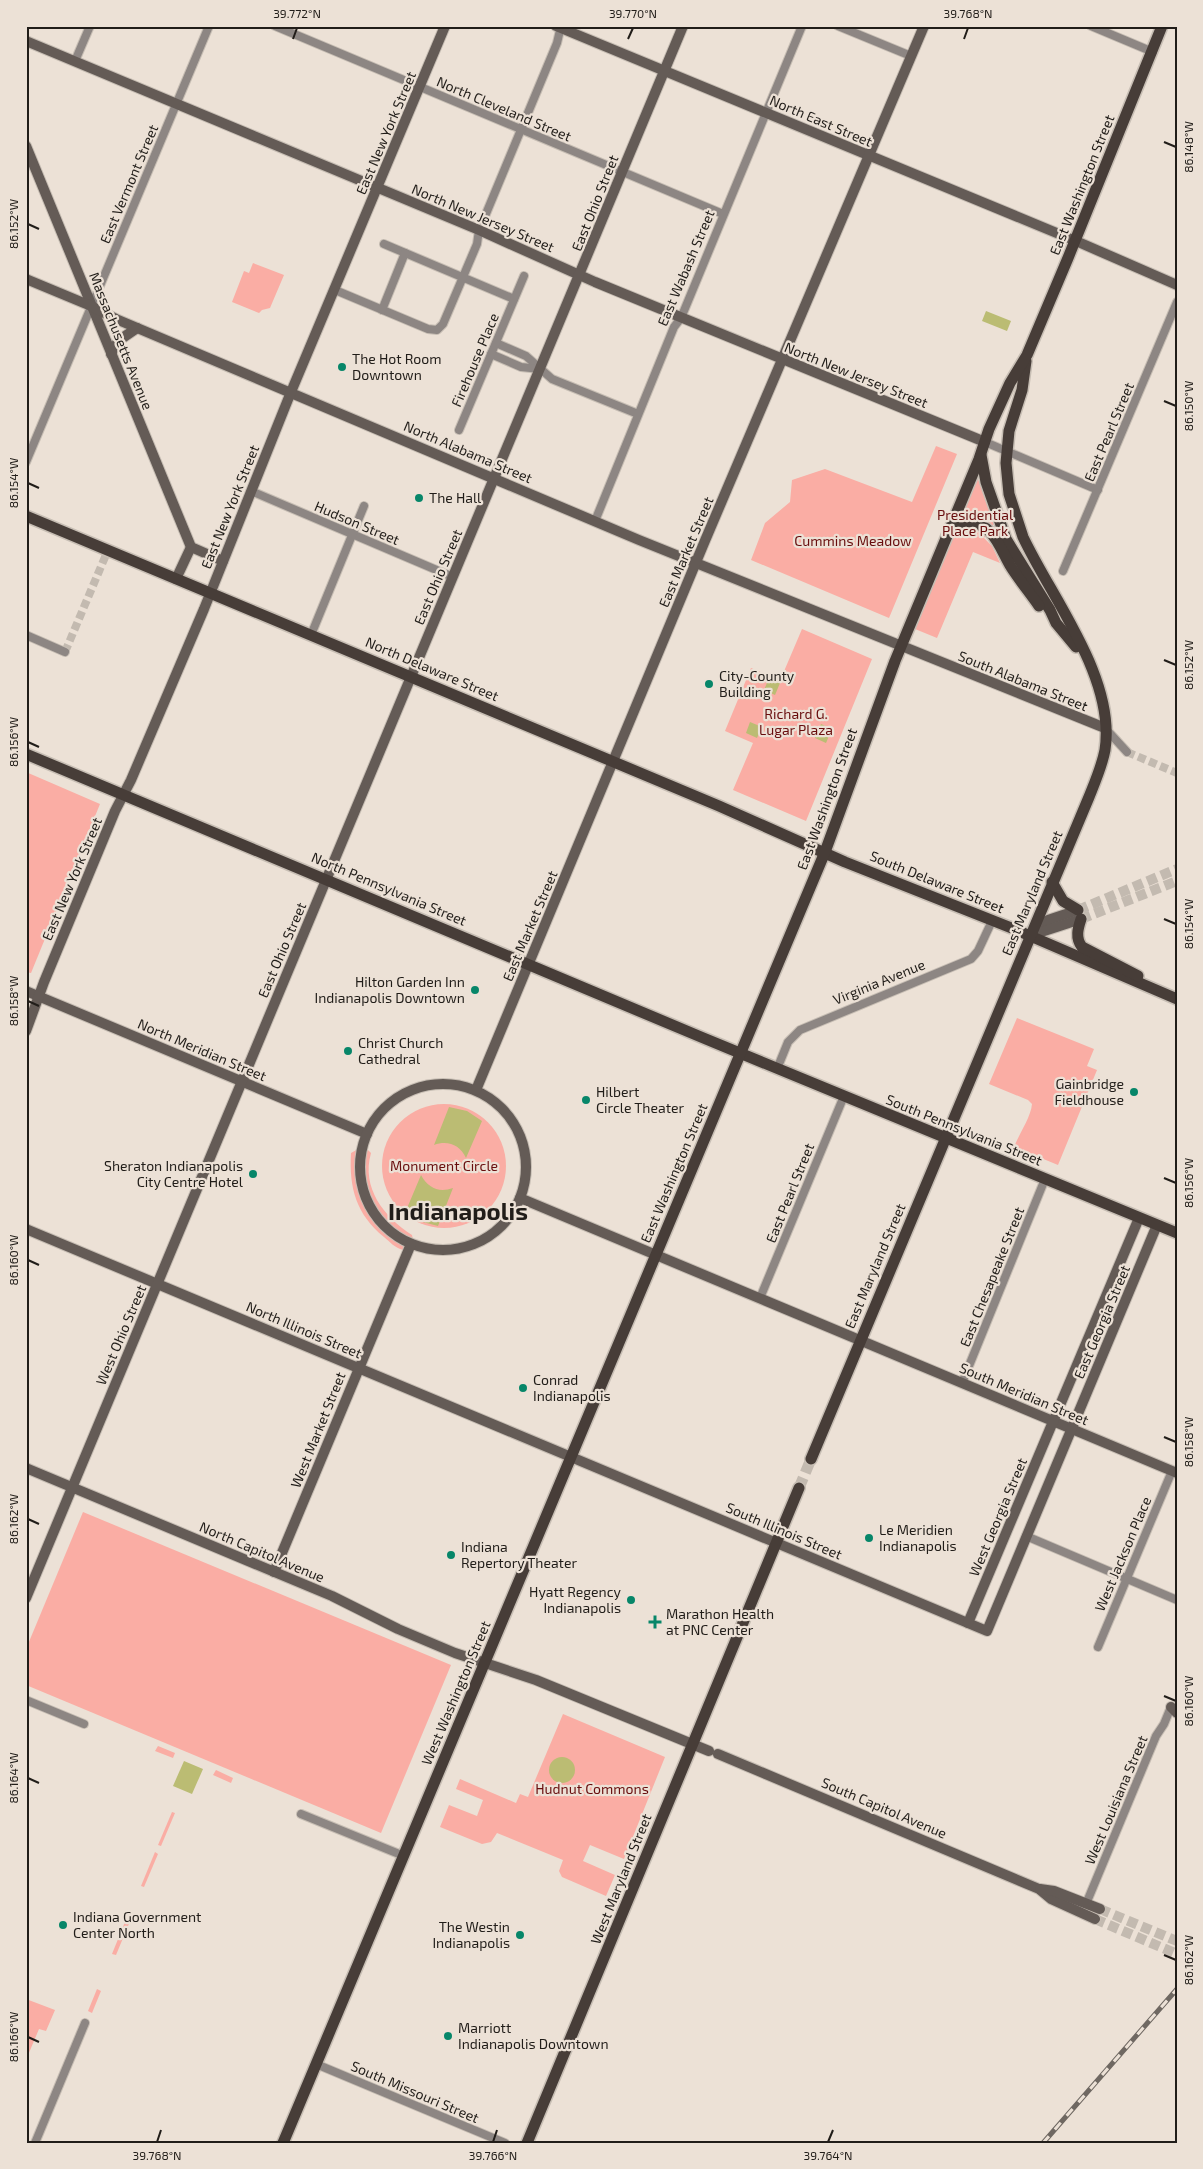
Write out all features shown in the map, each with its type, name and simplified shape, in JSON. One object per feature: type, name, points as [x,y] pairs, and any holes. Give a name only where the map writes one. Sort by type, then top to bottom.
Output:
[{"type":"main road","name":"East New York Street","points":[[26,1031],[123,794],[131,780],[445,26]]},
{"type":"main road","name":"East Ohio Street","points":[[242,1082],[683,26]]},
{"type":"main road","name":"East Market Street","points":[[476,1090],[696,563],[924,26]]},
{"type":"main road","name":"East Washington Street","points":[[656,1255],[825,852],[900,647],[949,531],[989,429],[1010,384],[1027,355],[1076,241],[1162,26]]},
{"type":"main road","name":"North East Street","points":[[559,27],[1076,241],[1177,285]]},
{"type":"main road","name":"North New Jersey Street","points":[[26,41],[378,188],[481,226],[580,275],[680,318],[985,442]]},
{"type":"main road","name":"Massachusetts Avenue","points":[[26,146],[191,547]]},
{"type":"main road","name":"North Alabama Street","points":[[26,279],[91,306],[137,328],[595,521],[900,647]]},
{"type":"main road","points":[[112,354],[118,341],[137,328]]},
{"type":"main road","name":"East Washington Street","points":[[1007,452],[1009,431],[1022,390],[1027,355]]},
{"type":"main road","points":[[985,442],[981,456],[983,471],[1006,539],[1056,623]]},
{"type":"main road","name":"East Maryland Street","points":[[860,1341],[1095,781],[1104,753],[1105,728],[1102,705],[1090,663],[1018,526],[1008,487],[1007,452]]},
{"type":"main road","name":"North Delaware Street","points":[[26,516],[825,852]]},
{"type":"main road","points":[[949,531],[955,526],[969,523],[979,524],[988,529],[997,540],[1012,568],[1045,614],[1056,623],[1090,663]]},
{"type":"main road","points":[[176,579],[191,547],[222,561]]},
{"type":"main road","name":"South Alabama Street","points":[[900,647],[1105,728]]},
{"type":"main road","name":"North Pennsylvania Street","points":[[26,754],[740,1054]]},
{"type":"main road","name":"South Delaware Street","points":[[825,852],[1177,999]]},
{"type":"main road","points":[[1052,882],[1063,901],[1079,914]]},
{"type":"main road","points":[[1029,936],[1048,920],[1079,914]]},
{"type":"main road","points":[[1079,914],[1078,934],[1079,943],[1082,947],[1121,966],[1165,994]]},
{"type":"main road","name":"North Meridian Street","points":[[26,991],[367,1134]]},
{"type":"main road","name":"South Pennsylvania Street","points":[[740,1054],[1177,1233]]},
{"type":"main road","name":"West Ohio Street","points":[[26,1598],[242,1082]]},
{"type":"main road","points":[[444,1084],[460,1085],[476,1090],[502,1108],[513,1122],[520,1136],[525,1152],[526,1168],[520,1198],[502,1226],[474,1244],[443,1250],[411,1244],[386,1227],[370,1205],[361,1177],[363,1149],[367,1134],[375,1120],[386,1107],[399,1096],[413,1089],[428,1085],[444,1084]]},
{"type":"main road","points":[[520,1198],[860,1341],[811,1459]]},
{"type":"main road","name":"East Georgia Street","points":[[1054,1422],[1139,1218]]},
{"type":"main road","name":"East Georgia Street","points":[[1071,1429],[1157,1225]]},
{"type":"main road","name":"North Illinois Street","points":[[26,1229],[572,1457]]},
{"type":"main road","name":"West Market Street","points":[[274,1572],[411,1244]]},
{"type":"main road","name":"West Washington Street","points":[[283,2143],[656,1255]]},
{"type":"main road","name":"South Meridian Street","points":[[860,1341],[1174,1472]]},
{"type":"main road","name":"West Georgia Street","points":[[968,1623],[1054,1422]]},
{"type":"main road","points":[[1026,1536],[1071,1429]]},
{"type":"main road","name":"South Illinois Street","points":[[572,1457],[987,1630],[1026,1536]]},
{"type":"main road","name":"North Capitol Avenue","points":[[26,1468],[348,1603],[455,1653],[485,1663]]},
{"type":"main road","name":"West Maryland Street","points":[[527,2143],[798,1488]]},
{"type":"main road","name":"South Capitol Avenue","points":[[485,1663],[536,1680],[1039,1889],[1051,1898],[1095,1919]]},
{"type":"main road","name":"South Capitol Avenue","points":[[1039,1889],[1054,1891],[1100,1909]]},
{"type":"street","points":[[75,61],[90,26]]},
{"type":"street","name":"East Vermont Street","points":[[26,462],[208,26]]},
{"type":"street","name":"North Cleveland Street","points":[[275,26],[723,214]]},
{"type":"street","name":"East Wabash Street","points":[[595,521],[674,327],[680,318],[802,26]]},
{"type":"street","points":[[838,26],[911,56]]},
{"type":"street","points":[[1091,26],[1153,52]]},
{"type":"street","points":[[335,290],[428,330],[437,330],[442,324],[477,244],[481,226],[557,43],[559,27]]},
{"type":"street","points":[[384,244],[514,299]]},
{"type":"street","points":[[382,310],[405,253]]},
{"type":"street","name":"Firehouse Place","points":[[459,430],[524,276]]},
{"type":"street","name":"East Pearl Street","points":[[1063,571],[1177,302]]},
{"type":"street","points":[[496,343],[526,356],[552,380],[638,414]]},
{"type":"street","points":[[491,354],[521,367],[540,369]]},
{"type":"street","points":[[985,442],[1098,490]]},
{"type":"street","name":"Hudson Street","points":[[251,491],[453,577]]},
{"type":"street","points":[[311,635],[364,506]]},
{"type":"street","points":[[26,635],[66,652]]},
{"type":"street","name":"South Alabama Street","points":[[1105,728],[1127,752]]},
{"type":"street","name":"Virginia Avenue","points":[[777,1069],[788,1042],[800,1030],[970,959],[978,951],[992,921]]},
{"type":"street","name":"East Pearl Street","points":[[760,1298],[844,1096]]},
{"type":"street","name":"East Chesapeake Street","points":[[962,1383],[1045,1179]]},
{"type":"street","name":"West Jackson Place","points":[[1098,1647],[1174,1472]]},
{"type":"street","points":[[1026,1536],[1177,1600]]},
{"type":"street","points":[[26,1700],[84,1724]]},
{"type":"street","name":"West Louisiana Street","points":[[1086,1904],[1156,1736],[1174,1710]]},
{"type":"street","points":[[301,1814],[404,1856]]},
{"type":"street","points":[[35,2143],[85,2023]]},
{"type":"street","name":"South Missouri Street","points":[[316,2064],[505,2143]]},
{"type":"green space","points":[[253,263],[284,275],[270,308],[259,313],[232,302],[244,271],[249,273]]},
{"type":"green space","name":"Cummins Meadow","points":[[936,446],[957,454],[889,618],[751,560],[765,523],[790,502],[792,480],[825,469],[912,502]]},
{"type":"green space","name":"Presidential Place Park","points":[[977,476],[994,524],[984,538],[992,546],[1000,563],[973,552],[937,638],[915,629]]},
{"type":"green space","name":"Richard G. Lugar Plaza","points":[[802,629],[872,659],[806,821],[733,790],[753,743],[725,731],[751,668],[770,676],[772,673],[782,676]]},
{"type":"green space","points":[[26,772],[100,804],[31,973],[26,972]]},
{"type":"green space","points":[[1017,1018],[1094,1049],[1087,1066],[1097,1070],[1058,1165],[1014,1147],[1027,1120],[1032,1104],[1028,1100],[989,1084]]},
{"type":"green space","name":"Monument Circle","points":[[444,1104],[468,1108],[488,1122],[502,1142],[506,1166],[502,1190],[488,1210],[468,1224],[444,1228],[420,1224],[400,1210],[386,1190],[382,1166],[386,1142],[400,1122],[420,1108]]},
{"type":"green space","points":[[360,1148],[367,1149],[371,1153],[369,1178],[377,1200],[392,1220],[412,1235],[413,1240],[403,1250],[393,1245],[374,1228],[356,1200],[351,1178],[351,1153]]},
{"type":"green space","points":[[83,1512],[451,1665],[381,1833],[26,1685],[26,1649]]},
{"type":"green space","name":"Hudnut Commons","points":[[563,1714],[665,1757],[624,1859],[590,1845],[583,1861],[615,1875],[606,1896],[562,1877],[559,1871],[563,1860],[497,1833],[491,1842],[482,1844],[440,1827],[449,1805],[477,1816],[483,1800],[456,1789],[460,1779],[516,1803],[520,1794],[528,1797]]},
{"type":"green space","points":[[158,1746],[175,1753],[173,1758],[155,1751]]},
{"type":"green space","points":[[216,1770],[233,1778],[231,1783],[213,1775]]},
{"type":"green space","points":[[172,1812],[175,1813],[161,1846],[158,1845]]},
{"type":"green space","points":[[155,1852],[158,1854],[144,1887],[141,1886]]},
{"type":"green space","points":[[129,1912],[133,1914],[116,1955],[112,1954]]},
{"type":"green space","points":[[97,1989],[101,1991],[92,2013],[88,2011]]},
{"type":"green space","points":[[26,1999],[55,2010],[46,2031],[39,2029],[26,2060]]},
{"type":"shaded area","points":[[986,311],[1011,321],[1007,331],[982,321]]},
{"type":"shaded area","points":[[769,678],[780,683],[775,695],[764,690]]},
{"type":"shaded area","points":[[750,722],[762,727],[757,738],[746,733]]},
{"type":"shaded area","points":[[821,724],[832,729],[826,743],[815,738]]},
{"type":"shaded area","points":[[449,1107],[467,1111],[482,1121],[466,1158],[457,1147],[449,1143],[434,1145]]},
{"type":"shaded area","points":[[421,1175],[434,1188],[443,1190],[453,1188],[438,1226],[419,1221],[405,1213]]},
{"type":"shaded area","points":[[562,1757],[571,1761],[575,1770],[571,1779],[562,1783],[553,1779],[549,1770],[553,1761]]},
{"type":"shaded area","points":[[184,1761],[203,1769],[192,1794],[173,1786]]},
{"type":"tunnel","points":[[65,652],[108,550]]},
{"type":"tunnel","points":[[1127,752],[1177,773]]},
{"type":"tunnel","points":[[1078,910],[1177,869]]},
{"type":"tunnel","points":[[1081,919],[1177,881]]},
{"type":"tunnel","points":[[799,1488],[811,1459]]},
{"type":"tunnel","points":[[1100,1909],[1177,1941]]},
{"type":"tunnel","points":[[1095,1919],[1177,1954]]},
{"type":"railway","points":[[1043,2143],[1177,1989]]},
{"type":"place","name":"The Hot Room Downtown","points":[[342,367]]},
{"type":"place","name":"The Hall","points":[[419,498]]},
{"type":"place","name":"City-County Building","points":[[709,684]]},
{"type":"place","name":"Hilton Garden Inn Indianapolis Downtown","points":[[475,990]]},
{"type":"place","name":"Christ Church Cathedral","points":[[348,1051]]},
{"type":"place","name":"Gainbridge Fieldhouse","points":[[1134,1092]]},
{"type":"place","name":"Hilbert Circle Theater","points":[[586,1100]]},
{"type":"place","name":"Sheraton Indianapolis City Centre Hotel","points":[[253,1174]]},
{"type":"place","name":"Conrad Indianapolis","points":[[523,1388]]},
{"type":"place","name":"Le Meridien Indianapolis","points":[[869,1538]]},
{"type":"place","name":"Indiana Repertory Theater","points":[[451,1555]]},
{"type":"place","name":"Hyatt Regency Indianapolis","points":[[631,1600]]},
{"type":"place","name":"Marathon Health at PNC Center","points":[[655,1622]]},
{"type":"place","name":"Indiana Government Center North","points":[[63,1925]]},
{"type":"place","name":"The Westin Indianapolis","points":[[520,1935]]},
{"type":"place","name":"Marriott Indianapolis Downtown","points":[[448,2036]]},
{"type":"district","name":"Indianapolis","points":[[458,1212]]}]
